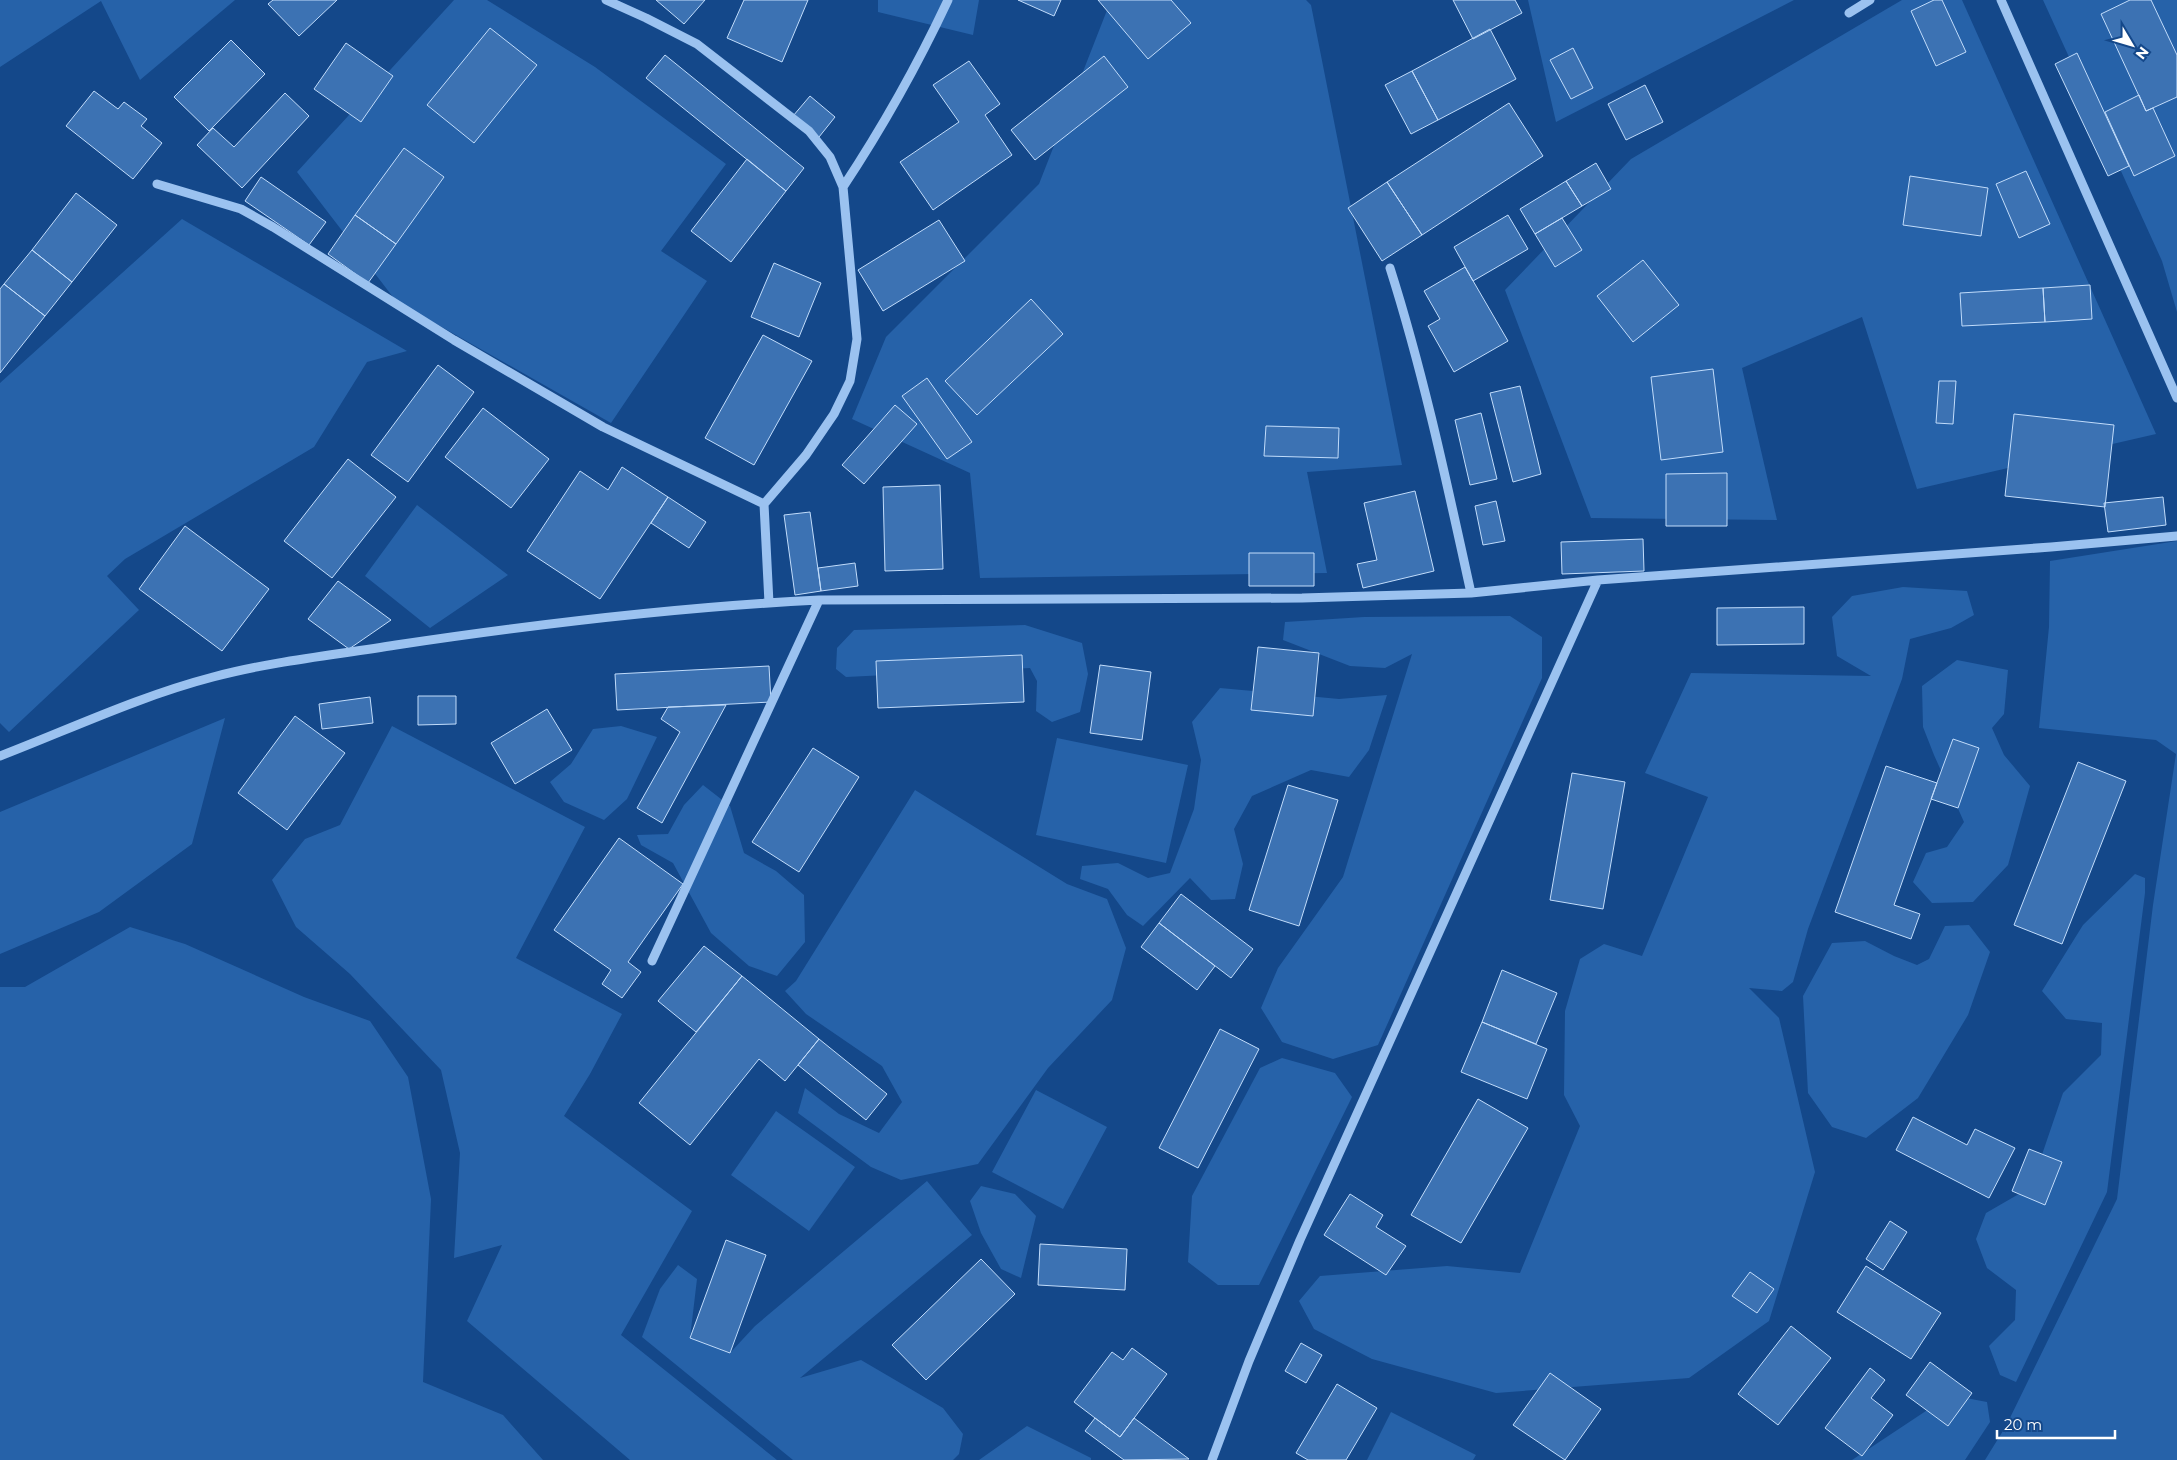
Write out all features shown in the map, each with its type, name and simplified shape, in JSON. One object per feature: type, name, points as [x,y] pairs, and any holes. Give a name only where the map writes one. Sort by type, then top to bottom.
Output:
[{"type":"street","points":[[606,0],[696,44],[809,131],[830,157],[843,187],[857,339],[850,381],[834,414],[806,455],[764,504],[769,603]]},
{"type":"street","points":[[843,187],[860,162],[934,31],[948,0]]},
{"type":"street","points":[[1849,13],[1870,0]]},
{"type":"street","points":[[2001,0],[2177,398]]},
{"type":"street","points":[[157,184],[241,209],[273,226],[454,340],[602,427],[764,504]]},
{"type":"street","points":[[1390,268],[1408,325],[1446,477],[1471,593]]},
{"type":"street","points":[[0,756],[148,698],[213,677],[280,663],[519,627],[819,600],[1302,598],[1471,593],[1598,580],[2177,536]]},
{"type":"street","points":[[1212,1460],[1249,1361],[1300,1240],[1598,580]]},
{"type":"street","points":[[652,961],[819,600]]},
{"type":"shaded area","points":[[0,0],[235,0],[140,80],[101,1],[0,67]]},
{"type":"shaded area","points":[[454,0],[487,0],[595,67],[726,164],[661,251],[707,281],[611,423],[396,301],[297,172]]},
{"type":"shaded area","points":[[878,0],[979,0],[973,35],[878,12]]},
{"type":"shaded area","points":[[1111,0],[1306,0],[1311,5],[1402,465],[1307,472],[1327,573],[980,578],[970,473],[852,419],[886,337],[1039,184]]},
{"type":"shaded area","points":[[1528,0],[1794,0],[1556,122]]},
{"type":"shaded area","points":[[1902,0],[1962,0],[2156,434],[1917,489],[1862,317],[1742,368],[1777,520],[1591,518],[1505,290],[1631,159]]},
{"type":"shaded area","points":[[2043,0],[2177,0],[2177,312],[2162,261]]},
{"type":"shaded area","points":[[182,219],[407,351],[367,362],[314,447],[125,559],[107,576],[139,610],[9,732],[0,723],[0,383]]},
{"type":"shaded area","points":[[417,505],[508,575],[430,628],[365,576]]},
{"type":"shaded area","points":[[2177,541],[2177,1460],[1985,1460],[2006,1426],[2117,1199],[2153,905],[2176,754],[2156,740],[2039,728],[2049,627],[2050,561]]},
{"type":"shaded area","points":[[1903,587],[1967,591],[1974,615],[1951,628],[1910,639],[1902,679],[1808,929],[1793,982],[1782,991],[1749,988],[1779,1018],[1815,1172],[1769,1321],[1689,1378],[1496,1393],[1372,1359],[1314,1329],[1299,1301],[1320,1276],[1447,1266],[1520,1273],[1580,1126],[1564,1095],[1565,1011],[1580,959],[1604,944],[1642,956],[1708,797],[1645,773],[1691,673],[1871,676],[1837,656],[1832,617],[1852,596]]},
{"type":"shaded area","points":[[1510,616],[1542,637],[1542,678],[1378,1045],[1333,1059],[1282,1042],[1261,1008],[1278,968],[1343,877],[1412,654],[1385,668],[1350,666],[1283,640],[1285,622],[1364,617]]},
{"type":"shaded area","points":[[1025,625],[1082,643],[1088,674],[1080,712],[1052,722],[1036,711],[1037,681],[1030,668],[846,677],[836,669],[837,648],[854,630]]},
{"type":"shaded area","points":[[1957,660],[2008,670],[2004,714],[1992,728],[2004,755],[2030,786],[2008,865],[1973,902],[1932,903],[1913,882],[1926,853],[1947,847],[1964,822],[1923,727],[1922,686]]},
{"type":"shaded area","points":[[1220,688],[1339,699],[1387,695],[1369,750],[1349,777],[1311,770],[1252,796],[1234,829],[1243,864],[1235,899],[1211,900],[1190,878],[1143,926],[1127,915],[1108,889],[1080,879],[1082,866],[1118,863],[1148,878],[1170,873],[1194,809],[1201,760],[1192,722]]},
{"type":"shaded area","points":[[225,718],[192,844],[99,912],[0,954],[0,812]]},
{"type":"shaded area","points":[[392,726],[585,827],[516,958],[622,1014],[590,1074],[564,1116],[692,1211],[621,1335],[777,1460],[630,1460],[467,1321],[502,1245],[454,1258],[460,1153],[441,1070],[350,974],[296,927],[272,880],[305,839],[340,825]]},
{"type":"shaded area","points":[[621,726],[657,737],[627,799],[604,820],[564,802],[550,782],[571,764],[593,729]]},
{"type":"shaded area","points":[[1057,738],[1188,765],[1166,863],[1036,835]]},
{"type":"shaded area","points":[[703,785],[730,806],[744,853],[776,871],[804,895],[805,942],[777,976],[749,966],[711,933],[673,863],[641,845],[637,835],[668,834],[684,805]]},
{"type":"shaded area","points":[[915,790],[1067,884],[1107,899],[1126,948],[1112,1000],[1048,1068],[978,1164],[901,1180],[871,1167],[798,1113],[805,1088],[839,1114],[879,1133],[902,1102],[882,1066],[806,1014],[785,991],[796,981]]},
{"type":"shaded area","points":[[2135,874],[2145,878],[2145,893],[2107,1192],[2016,1382],[2000,1375],[1989,1346],[2015,1320],[2016,1290],[1987,1268],[1976,1239],[1986,1213],[2031,1187],[2063,1093],[2101,1055],[2102,1023],[2066,1019],[2042,991],[2083,925]]},
{"type":"shaded area","points":[[1969,925],[1990,952],[1968,1015],[1918,1098],[1866,1138],[1832,1127],[1808,1093],[1803,996],[1832,943],[1865,941],[1917,965],[1929,959],[1945,926]]},
{"type":"shaded area","points":[[130,927],[185,944],[304,997],[370,1021],[408,1077],[431,1199],[423,1382],[503,1415],[543,1460],[0,1460],[0,987],[25,987]]},
{"type":"shaded area","points":[[1282,1058],[1335,1073],[1352,1097],[1259,1285],[1218,1285],[1188,1262],[1192,1196],[1260,1068]]},
{"type":"shaded area","points":[[1036,1090],[1107,1127],[1063,1209],[992,1172]]},
{"type":"shaded area","points":[[776,1111],[855,1167],[809,1231],[731,1175]]},
{"type":"shaded area","points":[[927,1181],[972,1235],[800,1378],[861,1360],[943,1408],[963,1434],[959,1454],[953,1460],[793,1460],[642,1337],[660,1289],[678,1265],[697,1279],[690,1338],[730,1353],[755,1326]]},
{"type":"shaded area","points":[[981,1186],[1015,1194],[1036,1216],[1021,1278],[1001,1269],[981,1233],[970,1201]]},
{"type":"shaded area","points":[[1950,1395],[1987,1402],[1990,1422],[1965,1460],[1852,1460]]},
{"type":"shaded area","points":[[1391,1412],[1476,1455],[1473,1460],[1367,1460]]},
{"type":"shaded area","points":[[1027,1426],[1091,1458],[1091,1460],[979,1460]]},
{"type":"building","points":[[273,0],[337,0],[299,36],[268,4]]},
{"type":"building","points":[[656,0],[705,0],[684,24]]},
{"type":"building","points":[[744,0],[808,0],[782,62],[727,38]]},
{"type":"building","points":[[1018,0],[1061,0],[1054,16]]},
{"type":"building","points":[[1098,0],[1171,0],[1191,23],[1148,59]]},
{"type":"building","points":[[1453,0],[1515,0],[1522,13],[1473,39]]},
{"type":"building","points":[[1934,0],[1942,0],[1966,52],[1936,66],[1911,11]]},
{"type":"building","points":[[2130,0],[2151,0],[2177,55],[2177,97],[2146,111],[2101,14]]},
{"type":"building","points":[[490,28],[537,65],[474,143],[427,105]]},
{"type":"building","points":[[1490,29],[1516,79],[1438,120],[1412,71]]},
{"type":"building","points":[[231,40],[265,74],[209,131],[174,97]]},
{"type":"building","points":[[346,43],[393,76],[361,122],[314,89]]},
{"type":"building","points":[[1573,48],[1593,88],[1571,99],[1550,60]]},
{"type":"building","points":[[2077,53],[2129,166],[2108,176],[2055,64]]},
{"type":"building","points":[[665,55],[804,168],[786,191],[646,78]]},
{"type":"building","points":[[1104,56],[1128,87],[1035,160],[1011,130]]},
{"type":"building","points":[[969,61],[1000,104],[985,115],[1012,155],[933,210],[900,162],[959,122],[933,85]]},
{"type":"building","points":[[1412,71],[1438,120],[1411,134],[1385,85]]},
{"type":"building","points":[[1645,85],[1663,122],[1626,140],[1608,104]]},
{"type":"building","points":[[94,91],[118,109],[124,102],[147,119],[141,126],[162,143],[133,179],[66,126]]},
{"type":"building","points":[[285,93],[309,116],[242,188],[197,145],[213,128],[234,147]]},
{"type":"building","points":[[2139,95],[2146,111],[2153,108],[2175,156],[2134,176],[2105,112]]},
{"type":"building","points":[[810,96],[835,117],[819,137],[793,116]]},
{"type":"building","points":[[1509,103],[1543,156],[1422,235],[1387,182]]},
{"type":"building","points":[[404,148],[444,177],[396,244],[355,215]]},
{"type":"building","points":[[747,159],[786,191],[731,262],[691,231]]},
{"type":"building","points":[[1596,163],[1611,189],[1582,206],[1566,181]]},
{"type":"building","points":[[2026,171],[2050,224],[2019,238],[1996,184]]},
{"type":"building","points":[[1910,176],[1988,188],[1981,236],[1903,225]]},
{"type":"building","points":[[261,177],[326,222],[309,245],[245,201]]},
{"type":"building","points":[[1566,181],[1582,206],[1535,234],[1520,209]]},
{"type":"building","points":[[1387,182],[1422,235],[1382,261],[1348,208]]},
{"type":"building","points":[[76,193],[117,225],[72,282],[32,250]]},
{"type":"building","points":[[355,215],[396,244],[368,283],[328,254]]},
{"type":"building","points":[[1508,215],[1528,249],[1473,281],[1454,247]]},
{"type":"building","points":[[1562,218],[1582,250],[1555,267],[1535,234]]},
{"type":"building","points":[[939,220],[965,261],[883,311],[858,270]]},
{"type":"building","points":[[32,250],[72,282],[45,316],[4,284]]},
{"type":"building","points":[[1643,260],[1679,305],[1633,342],[1597,296]]},
{"type":"building","points":[[774,263],[821,283],[799,337],[751,317]]},
{"type":"building","points":[[1465,267],[1508,341],[1454,372],[1428,326],[1440,319],[1424,291]]},
{"type":"building","points":[[4,284],[45,316],[0,373],[0,289]]},
{"type":"building","points":[[2090,285],[2092,319],[2045,322],[2043,288]]},
{"type":"building","points":[[2043,288],[2045,322],[1962,326],[1960,293]]},
{"type":"building","points":[[1031,299],[1063,334],[977,415],[945,381]]},
{"type":"building","points":[[763,335],[812,361],[754,465],[705,438]]},
{"type":"building","points":[[438,365],[474,392],[408,482],[371,455]]},
{"type":"building","points":[[1713,369],[1723,452],[1661,460],[1651,377]]},
{"type":"building","points":[[927,378],[972,442],[947,459],[902,396]]},
{"type":"building","points":[[1939,381],[1956,381],[1953,424],[1936,423]]},
{"type":"building","points":[[1520,386],[1541,474],[1513,482],[1490,393]]},
{"type":"building","points":[[895,405],[917,424],[864,484],[842,465]]},
{"type":"building","points":[[483,408],[549,459],[511,508],[445,457]]},
{"type":"building","points":[[1481,413],[1497,479],[1470,485],[1455,420]]},
{"type":"building","points":[[2014,414],[2114,425],[2105,507],[2005,496]]},
{"type":"building","points":[[1266,426],[1339,428],[1338,458],[1264,456]]},
{"type":"building","points":[[348,459],[396,497],[332,578],[284,541]]},
{"type":"building","points":[[622,467],[668,497],[600,599],[527,551],[580,471],[608,490]]},
{"type":"building","points":[[1727,473],[1727,526],[1666,526],[1666,474]]},
{"type":"building","points":[[940,485],[943,569],[885,571],[883,487]]},
{"type":"building","points":[[1415,491],[1434,571],[1363,588],[1357,564],[1377,560],[1364,503]]},
{"type":"building","points":[[668,497],[706,522],[689,548],[651,523]]},
{"type":"building","points":[[2163,497],[2166,525],[2108,532],[2104,503]]},
{"type":"building","points":[[1496,501],[1505,541],[1483,545],[1475,506]]},
{"type":"building","points":[[810,512],[821,591],[795,595],[784,515]]},
{"type":"building","points":[[185,526],[269,589],[222,651],[139,589]]},
{"type":"building","points":[[1643,539],[1644,571],[1562,574],[1561,542]]},
{"type":"building","points":[[1249,553],[1314,553],[1314,586],[1249,586]]},
{"type":"building","points":[[855,563],[858,586],[821,591],[818,568]]},
{"type":"building","points":[[338,581],[391,620],[349,649],[308,619]]},
{"type":"building","points":[[1804,607],[1804,644],[1717,645],[1717,608]]},
{"type":"building","points":[[1258,647],[1319,653],[1313,716],[1251,710]]},
{"type":"building","points":[[1022,655],[1024,702],[878,708],[876,661]]},
{"type":"building","points":[[1100,665],[1151,672],[1142,740],[1090,733]]},
{"type":"building","points":[[769,666],[771,702],[617,710],[615,674]]},
{"type":"building","points":[[418,696],[456,696],[456,724],[418,725]]},
{"type":"building","points":[[370,697],[373,723],[322,729],[319,704]]},
{"type":"building","points":[[726,705],[662,823],[637,808],[680,732],[661,719],[668,707]]},
{"type":"building","points":[[547,709],[572,750],[515,784],[491,743]]},
{"type":"building","points":[[295,716],[345,753],[287,830],[238,793]]},
{"type":"building","points":[[1953,739],[1979,748],[1958,808],[1931,799]]},
{"type":"building","points":[[813,748],[859,777],[799,872],[752,842]]},
{"type":"building","points":[[2078,762],[2126,781],[2062,944],[2014,925]]},
{"type":"building","points":[[1886,766],[1937,783],[1894,905],[1920,914],[1911,939],[1835,912]]},
{"type":"building","points":[[1572,773],[1625,782],[1603,909],[1550,900]]},
{"type":"building","points":[[1288,785],[1338,800],[1299,926],[1249,910]]},
{"type":"building","points":[[619,838],[683,884],[628,962],[641,972],[622,998],[602,984],[611,970],[554,930]]},
{"type":"building","points":[[1181,894],[1253,949],[1231,978],[1159,923]]},
{"type":"building","points":[[1159,923],[1215,966],[1197,990],[1141,947]]},
{"type":"building","points":[[704,946],[742,976],[696,1032],[658,1001]]},
{"type":"building","points":[[1502,970],[1557,993],[1536,1044],[1482,1022]]},
{"type":"building","points":[[742,976],[819,1039],[785,1081],[759,1059],[690,1145],[639,1103]]},
{"type":"building","points":[[1482,1022],[1547,1049],[1527,1099],[1461,1072]]},
{"type":"building","points":[[1220,1029],[1259,1049],[1198,1168],[1159,1148]]},
{"type":"building","points":[[819,1039],[887,1094],[866,1120],[798,1065]]},
{"type":"building","points":[[1478,1099],[1528,1128],[1461,1243],[1411,1215]]},
{"type":"building","points":[[1913,1117],[1967,1145],[1975,1129],[2015,1148],[1989,1198],[1896,1150]]},
{"type":"building","points":[[2029,1149],[2062,1162],[2045,1205],[2012,1191]]},
{"type":"building","points":[[1350,1194],[1383,1215],[1376,1227],[1406,1246],[1386,1275],[1324,1235]]},
{"type":"building","points":[[1890,1221],[1907,1232],[1883,1270],[1866,1259]]},
{"type":"building","points":[[726,1240],[766,1255],[730,1353],[690,1338]]},
{"type":"building","points":[[1040,1244],[1127,1249],[1125,1290],[1038,1285]]},
{"type":"building","points":[[981,1259],[1015,1294],[926,1380],[892,1345]]},
{"type":"building","points":[[1866,1266],[1941,1313],[1911,1359],[1837,1312]]},
{"type":"building","points":[[1750,1272],[1774,1289],[1757,1313],[1732,1296]]},
{"type":"building","points":[[1791,1326],[1831,1358],[1778,1425],[1738,1394]]},
{"type":"building","points":[[1301,1343],[1322,1355],[1306,1383],[1285,1371]]},
{"type":"building","points":[[1132,1348],[1167,1374],[1120,1437],[1074,1402],[1112,1352],[1123,1360]]},
{"type":"building","points":[[1930,1362],[1972,1393],[1948,1426],[1906,1395]]},
{"type":"building","points":[[1870,1368],[1885,1380],[1871,1398],[1893,1415],[1862,1456],[1825,1428]]},
{"type":"building","points":[[1550,1373],[1601,1409],[1565,1460],[1513,1425]]},
{"type":"building","points":[[1337,1384],[1377,1408],[1346,1460],[1308,1460],[1296,1453]]},
{"type":"building","points":[[1095,1418],[1120,1437],[1134,1418],[1189,1459],[1124,1460],[1085,1431]]}]
